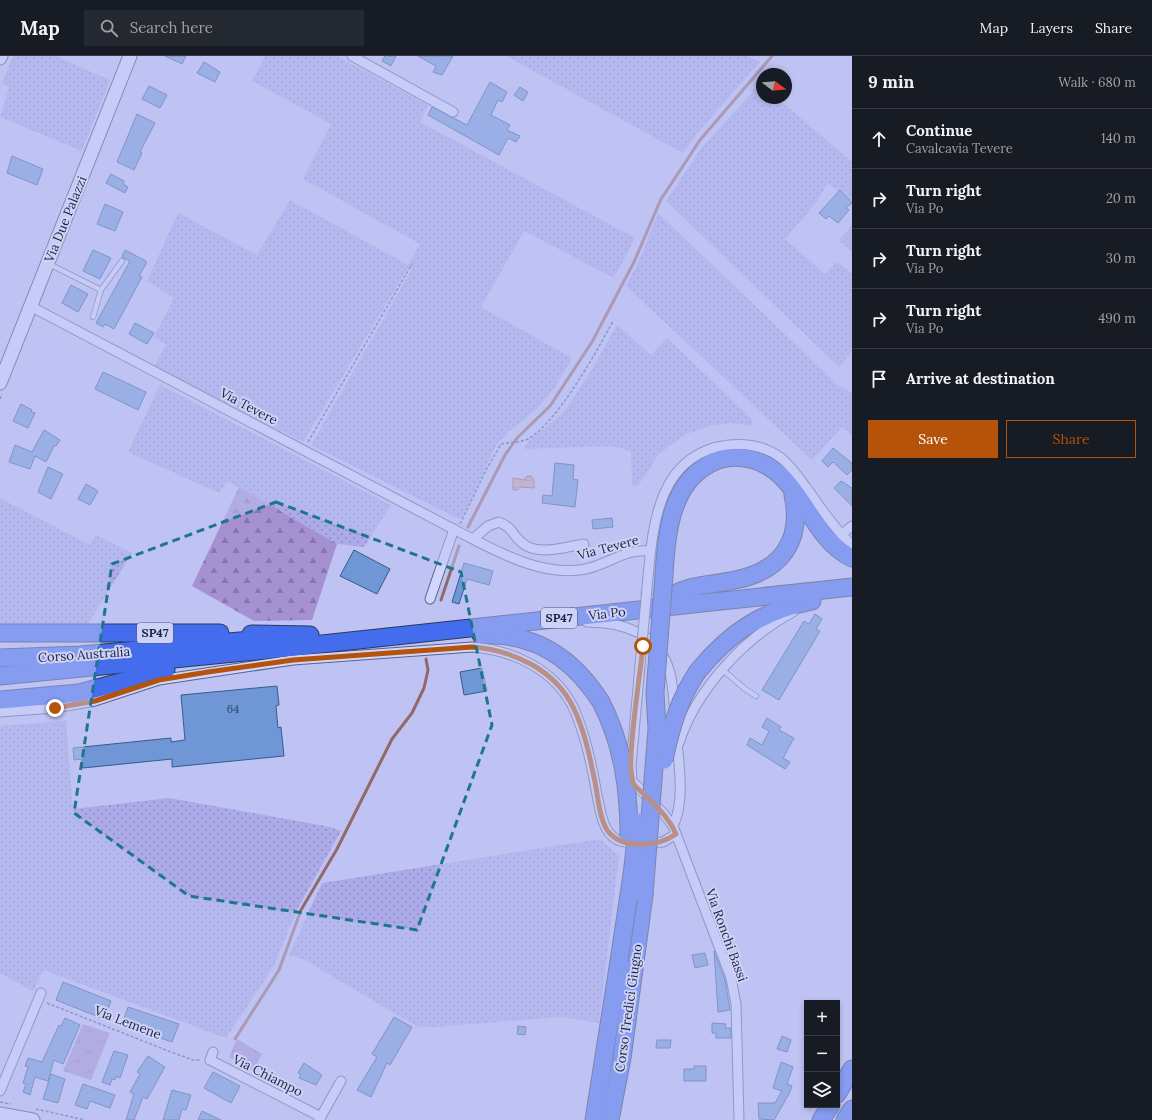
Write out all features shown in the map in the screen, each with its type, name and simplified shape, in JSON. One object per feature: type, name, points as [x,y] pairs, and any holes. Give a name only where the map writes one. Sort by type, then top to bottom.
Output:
[{"type":"highway","points":[[644,895],[657,729],[655,695],[656,576],[677,501],[686,483],[704,467],[726,458],[754,460],[772,469],[784,479],[827,539],[837,549],[852,558]]},
{"type":"highway","points":[[792,490],[797,516],[795,528],[789,547],[776,562],[759,573],[746,578],[686,588],[673,595],[852,576]]},
{"type":"highway","name":"Via Po","points":[[266,650],[852,587]]},
{"type":"highway","points":[[644,895],[668,737],[680,701],[698,671],[718,647],[747,624],[777,610],[815,600],[852,594]]},
{"type":"highway","name":"Via Po","points":[[310,635],[641,599]]},
{"type":"highway","name":"SP47","points":[[0,633],[195,632],[310,635]]},
{"type":"highway","points":[[368,638],[490,634],[515,637],[539,645],[565,660],[579,672],[601,702],[617,738],[624,768],[628,802],[629,854],[619,961]]},
{"type":"highway","name":"Corso Australia","points":[[0,658],[81,655],[310,635]]},
{"type":"highway","name":"SP47","points":[[5,698],[78,693],[151,672],[266,650]]},
{"type":"highway","name":"Corso Australia","points":[[0,676],[266,650]]},
{"type":"highway","points":[[619,961],[632,875],[648,728],[655,695]]},
{"type":"highway","name":"Corso Tredici Giugno","points":[[610,1120],[626,1028],[644,895]]},
{"type":"highway","name":"Corso Tredici Giugno","points":[[594,1120],[612,1016],[619,961]]},
{"type":"highway","points":[[840,1089],[852,1069]]},
{"type":"highway","points":[[821,1120],[828,1108]]},
{"type":"highway","points":[[846,1120],[852,1109]]},
{"type":"street","name":"Via Due Palazzi","points":[[0,383],[130,56]]},
{"type":"street","points":[[352,56],[453,112]]},
{"type":"street","name":"Via Tevere","points":[[30,306],[455,530],[542,569],[564,571],[586,568],[636,551],[650,550],[658,509],[671,481],[687,462],[702,453],[722,446],[736,445],[759,447],[781,458],[792,469],[841,536],[852,545]]},
{"type":"street","name":"Via Tevere","points":[[473,539],[488,526],[499,522],[510,526],[518,539],[526,547],[536,551],[584,544]]},
{"type":"street","points":[[841,536],[852,526]]},
{"type":"street","points":[[430,599],[455,530]]},
{"type":"street","name":"Via Ronchi Bassi","points":[[650,550],[656,576],[635,721],[631,766],[632,781],[663,813],[674,830],[731,978],[736,1004],[739,1120]]},
{"type":"street","points":[[677,750],[685,727],[694,708],[723,670],[749,642],[761,632],[815,600]]},
{"type":"street","points":[[0,712],[55,708],[88,702],[159,680],[293,660],[457,648],[492,648],[512,654],[536,666],[558,687],[574,708],[586,743],[601,812],[607,829],[615,839],[635,844],[663,842],[674,830],[680,801],[676,718],[670,672],[664,658],[654,643],[643,633],[621,626],[595,622],[572,622],[544,619]]},
{"type":"street","points":[[0,1091],[40,997]]},
{"type":"street","name":"Via Chiampo","points":[[212,1056],[320,1119],[341,1081]]},
{"type":"street","points":[[0,1114],[33,1114]]},
{"type":"lane","points":[[93,317],[100,290],[122,261]]},
{"type":"lane","points":[[47,263],[100,290]]},
{"type":"lane","points":[[723,670],[745,690],[756,696]]},
{"type":"path","points":[[303,449],[412,264]]},
{"type":"path","points":[[455,530],[501,444],[519,442],[529,438],[544,425],[566,398],[597,350],[613,321]]},
{"type":"path","name":"Via Lemene","points":[[40,997],[120,1033],[193,1060],[212,1056]]},
{"type":"path","points":[[0,1102],[18,1105]]},
{"type":"path","points":[[33,1114],[85,1120]]},
{"type":"highlighted area","points":[[276,502],[461,572],[492,725],[417,930],[189,896],[74,813],[112,564]]},
{"type":"shaded area","points":[[13,56],[55,56],[110,80],[82,151],[0,117],[9,87],[2,83]]},
{"type":"shaded area","points":[[265,56],[337,56],[428,105],[420,122],[635,238],[614,278],[524,231],[481,307],[572,358],[555,387],[537,409],[509,431],[496,445],[463,516],[459,519],[311,445],[412,269],[409,266],[303,442],[154,366],[166,345],[154,337],[174,298],[147,281],[178,213],[257,255],[290,200],[408,265],[420,244],[303,179],[331,124],[252,81]]},
{"type":"shaded area","points":[[506,56],[748,56],[760,62],[699,131],[683,153]]},
{"type":"shaded area","points":[[756,88],[756,104],[784,104],[852,162],[852,203],[828,183],[815,204],[785,239],[825,274],[837,262],[852,274],[852,351],[839,367],[666,201],[702,147]]},
{"type":"shaded area","points":[[658,213],[838,385],[852,393],[852,435],[842,427],[812,460],[626,286],[640,259]]},
{"type":"shaded area","points":[[852,225],[852,252],[839,240]]},
{"type":"shaded area","points":[[617,325],[651,355],[667,338],[753,420],[751,426],[731,423],[712,425],[684,435],[659,454],[638,486],[632,486],[631,452],[621,448],[609,446],[524,449],[528,442],[564,412],[590,373]]},
{"type":"shaded area","points":[[160,385],[391,505],[364,547],[337,544],[227,481],[219,493],[128,452]]},
{"type":"shaded area","points":[[0,498],[90,545],[96,535],[132,553],[88,624],[0,624]]},
{"type":"shaded area","points":[[66,721],[73,809],[169,798],[331,827],[341,831],[298,908],[274,966],[226,1038],[44,970],[33,991],[0,973],[0,726]]},
{"type":"shaded area","points":[[600,839],[619,856],[599,1023],[560,1017],[434,1027],[416,1026],[305,960],[289,955],[322,883]]},
{"type":"green space","points":[[239,487],[337,544],[312,620],[254,621],[192,586]]},
{"type":"green space","points":[[83,1024],[110,1033],[91,1080],[63,1071]]},
{"type":"green space","points":[[237,1039],[262,1054],[253,1071],[229,1057]]},
{"type":"water","points":[[527,476],[531,476],[534,481],[534,488],[520,487],[517,490],[513,490],[513,478],[524,480]]},
{"type":"building","points":[[165,56],[186,56],[182,64]]},
{"type":"building","points":[[385,56],[396,56],[391,66],[382,61]]},
{"type":"building","points":[[418,56],[453,56],[442,75],[433,72],[436,66]]},
{"type":"building","points":[[204,62],[220,72],[215,82],[197,73]]},
{"type":"building","points":[[490,82],[507,92],[502,102],[498,100],[491,115],[510,125],[507,130],[520,136],[516,142],[508,138],[499,155],[428,115],[432,107],[467,125]]},
{"type":"building","points":[[149,86],[167,95],[160,108],[142,99]]},
{"type":"building","points":[[520,87],[528,92],[523,101],[514,95]]},
{"type":"building","points":[[137,114],[155,123],[140,152],[142,153],[134,170],[117,162]]},
{"type":"building","points":[[12,156],[43,169],[37,185],[7,173]]},
{"type":"building","points":[[111,174],[124,181],[123,184],[128,187],[125,193],[106,183]]},
{"type":"building","points":[[840,190],[852,203],[846,208],[849,210],[838,223],[829,216],[826,219],[819,213]]},
{"type":"building","points":[[105,204],[123,212],[115,231],[97,224]]},
{"type":"building","points":[[93,250],[111,258],[100,279],[83,271]]},
{"type":"building","points":[[125,250],[146,261],[146,264],[139,276],[142,277],[114,329],[105,324],[103,327],[96,323],[130,261],[122,257]]},
{"type":"building","points":[[71,285],[88,294],[78,312],[62,303]]},
{"type":"building","points":[[135,323],[154,333],[147,344],[129,334]]},
{"type":"building","points":[[103,372],[146,392],[138,410],[95,389]]},
{"type":"building","points":[[21,404],[32,410],[31,412],[35,413],[28,428],[13,421]]},
{"type":"building","points":[[44,430],[60,440],[56,446],[54,446],[46,462],[35,456],[30,469],[9,462],[15,445],[32,452]]},
{"type":"building","points":[[833,448],[852,463],[852,470],[847,475],[833,462],[828,467],[822,461]]},
{"type":"building","points":[[555,463],[574,465],[573,479],[578,480],[575,507],[542,503],[543,495],[552,496]]},
{"type":"building","points":[[48,467],[63,474],[51,499],[38,492]]},
{"type":"building","points":[[841,481],[852,488],[852,506],[834,488]]},
{"type":"building","points":[[86,484],[98,491],[90,505],[78,499]]},
{"type":"building","points":[[612,518],[613,527],[593,529],[592,520]]},
{"type":"building","points":[[354,550],[390,569],[377,594],[340,576]]},
{"type":"building","points":[[464,563],[493,571],[489,585],[467,579],[459,604],[452,602]]},
{"type":"building","points":[[815,614],[822,619],[816,629],[820,631],[779,700],[762,690],[804,621],[809,624]]},
{"type":"building","points":[[482,668],[487,691],[464,695],[460,672]]},
{"type":"building","points":[[277,686],[279,705],[276,706],[278,728],[281,727],[284,756],[172,767],[172,759],[83,768],[81,759],[74,760],[73,748],[171,738],[171,742],[185,740],[181,695]]},
{"type":"building","points":[[767,718],[781,727],[779,730],[794,738],[783,758],[790,762],[785,769],[747,745],[750,738],[762,745],[769,731],[762,727]]},
{"type":"building","points":[[714,951],[725,980],[730,1010],[718,1012]]},
{"type":"building","points":[[705,953],[708,965],[695,968],[692,955]]},
{"type":"building","points":[[63,982],[111,1001],[104,1019],[56,1000]]},
{"type":"building","points":[[128,1007],[179,1024],[172,1042],[122,1025]]},
{"type":"building","points":[[394,1017],[412,1027],[390,1065],[387,1063],[371,1097],[357,1090],[377,1057],[372,1054]]},
{"type":"building","points":[[65,1018],[80,1025],[63,1064],[54,1060],[48,1081],[35,1077],[30,1095],[23,1092],[26,1084],[23,1083],[28,1067],[25,1066],[28,1058],[42,1062],[59,1025],[61,1026]]},
{"type":"building","points":[[712,1023],[726,1024],[725,1028],[731,1028],[731,1038],[716,1038],[716,1033],[712,1033]]},
{"type":"building","points":[[518,1026],[526,1027],[525,1035],[517,1034]]},
{"type":"building","points":[[782,1036],[791,1040],[787,1052],[777,1049]]},
{"type":"building","points":[[657,1040],[671,1040],[670,1048],[656,1048]]},
{"type":"building","points":[[114,1051],[128,1055],[120,1078],[116,1076],[115,1080],[112,1079],[110,1085],[102,1082]]},
{"type":"building","points":[[148,1056],[165,1067],[147,1099],[143,1097],[134,1120],[126,1120],[134,1094],[130,1092],[140,1074],[137,1072]]},
{"type":"building","points":[[781,1062],[793,1067],[787,1084],[792,1086],[789,1094],[774,1120],[759,1119],[758,1103],[775,1103],[782,1091],[773,1088]]},
{"type":"building","points":[[304,1063],[322,1075],[316,1085],[299,1078],[301,1074],[298,1073]]},
{"type":"building","points":[[694,1066],[706,1066],[706,1081],[684,1081],[684,1069],[694,1069]]},
{"type":"building","points":[[213,1072],[240,1086],[231,1103],[204,1088]]},
{"type":"building","points":[[51,1074],[65,1079],[58,1103],[43,1099]]},
{"type":"building","points":[[83,1084],[115,1095],[110,1108],[90,1101],[87,1109],[75,1105]]},
{"type":"building","points":[[172,1090],[191,1095],[186,1110],[182,1109],[179,1120],[163,1120]]},
{"type":"building","points":[[202,1111],[221,1120],[198,1120]]},
{"type":"waterway","points":[[468,527],[505,455],[517,438],[550,406],[592,342],[634,262],[661,199],[700,140],[772,56]]},
{"type":"waterway","points":[[441,600],[459,546]]},
{"type":"waterway","points":[[235,1039],[279,970],[301,910],[337,849],[392,739],[412,713],[424,688],[428,670],[426,659]]},
{"type":"tunnel","points":[[641,599],[673,595]]},
{"type":"route","points":[[55,708],[95,701],[159,680],[293,660],[418,650],[472,647],[492,648],[512,654],[536,666],[558,687],[574,708],[586,743],[601,812],[607,829],[615,839],[635,844],[663,842],[676,834],[673,826],[663,813],[635,786],[632,781],[631,773],[632,739],[643,646]]}]
